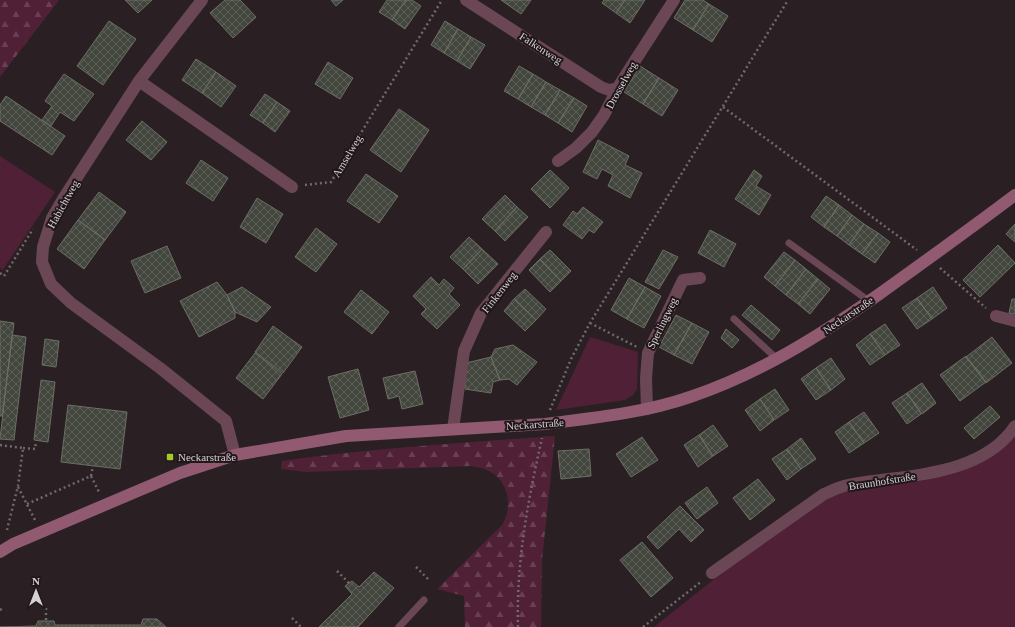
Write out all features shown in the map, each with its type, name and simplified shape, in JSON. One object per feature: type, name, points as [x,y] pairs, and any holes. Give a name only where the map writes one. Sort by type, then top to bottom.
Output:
[{"type":"street","name":"Habichtweg","points":[[202,0],[139,81],[52,218],[43,247],[42,262],[51,284],[71,303],[160,368],[226,421],[235,455]]},
{"type":"street","name":"Drosselweg","points":[[558,161],[576,148],[592,132],[604,115],[618,88],[674,0]]},
{"type":"street","name":"Falkenweg","points":[[471,1],[601,87],[609,90],[618,88]]},
{"type":"street","points":[[139,81],[292,187]]},
{"type":"street","name":"Neckarstraße","points":[[0,552],[14,544],[81,514],[180,473],[235,455],[346,436],[545,424],[647,409],[690,398],[754,371],[840,321],[930,259],[1015,195]]},
{"type":"street","name":"Finkenweg","points":[[453,429],[464,351],[481,314],[546,232]]},
{"type":"street","name":"Sperlingweg","points":[[647,409],[646,378],[648,353],[683,280],[700,278]]},
{"type":"street","points":[[996,316],[1015,321]]},
{"type":"street","name":"Braunhofstraße","points":[[712,573],[824,494],[844,486],[939,471],[963,464],[982,457],[999,444],[1015,426]]},
{"type":"street","name":"Neckarstraße","points":[[0,547],[14,544]]},
{"type":"lane","points":[[789,243],[869,301]]},
{"type":"lane","points":[[734,319],[777,359]]},
{"type":"lane","points":[[399,627],[424,600]]},
{"type":"path","name":"Amselweg","points":[[292,187],[331,182],[442,0]]},
{"type":"path","points":[[518,627],[519,577],[523,537],[533,478],[545,424],[562,378],[590,323],[788,0]]},
{"type":"path","points":[[723,107],[930,259],[996,316]]},
{"type":"path","points":[[0,274],[4,276],[37,222],[52,218]]},
{"type":"path","points":[[590,323],[648,353]]},
{"type":"path","points":[[0,445],[36,449],[36,442]]},
{"type":"path","points":[[7,530],[18,486],[23,448]]},
{"type":"path","points":[[93,466],[91,476],[99,492]]},
{"type":"path","points":[[27,504],[91,476]]},
{"type":"path","points":[[18,486],[35,520]]},
{"type":"path","points":[[416,567],[428,579]]},
{"type":"path","points":[[337,571],[349,583]]},
{"type":"path","points":[[643,627],[712,573]]},
{"type":"path","points":[[46,608],[46,621]]},
{"type":"path","points":[[292,618],[301,627]]},
{"type":"green space","points":[[0,0],[59,0],[0,77]]},
{"type":"green space","points":[[0,156],[55,192],[2,271],[0,267]]},
{"type":"green space","points":[[590,337],[638,352],[637,389],[633,395],[625,400],[556,410]]},
{"type":"green space","points":[[1015,434],[1015,627],[654,627],[713,580],[815,505],[839,493],[943,474]]},
{"type":"green space","points":[[555,436],[542,560],[541,627],[465,627],[464,596],[437,589],[502,525],[508,503],[505,488],[496,475],[482,468],[471,466],[307,472],[281,469],[282,461],[316,456],[418,446]]},
{"type":"building","points":[[125,0],[152,0],[138,13]]},
{"type":"building","points":[[225,0],[240,0],[256,17],[233,38],[210,13]]},
{"type":"building","points":[[331,0],[343,0],[336,6]]},
{"type":"building","points":[[387,0],[406,0],[392,20],[379,12]]},
{"type":"building","points":[[406,0],[412,0],[421,6],[405,29],[392,20]]},
{"type":"building","points":[[501,0],[531,0],[521,14]]},
{"type":"building","points":[[604,0],[625,0],[616,13],[602,3]]},
{"type":"building","points":[[625,0],[645,0],[630,23],[616,13]]},
{"type":"building","points":[[685,0],[703,0],[709,4],[693,30],[674,18]]},
{"type":"building","points":[[709,4],[728,16],[712,42],[693,30]]},
{"type":"building","points":[[109,21],[136,39],[103,85],[77,66]]},
{"type":"building","points":[[445,21],[458,29],[444,53],[431,45]]},
{"type":"building","points":[[458,29],[471,37],[457,61],[444,53]]},
{"type":"building","points":[[471,37],[485,45],[470,69],[457,61]]},
{"type":"building","points":[[196,59],[216,72],[202,93],[182,80]]},
{"type":"building","points":[[328,62],[353,78],[340,99],[315,84]]},
{"type":"building","points":[[519,66],[533,74],[518,99],[504,91]]},
{"type":"building","points":[[640,66],[659,78],[643,104],[624,92]]},
{"type":"building","points":[[216,72],[236,86],[221,107],[202,93]]},
{"type":"building","points":[[64,74],[94,94],[74,121],[60,112],[51,126],[42,120],[52,106],[45,101]]},
{"type":"building","points":[[533,74],[546,82],[531,107],[518,99]]},
{"type":"building","points":[[659,78],[678,90],[662,116],[643,104]]},
{"type":"building","points":[[546,82],[560,90],[545,115],[531,107]]},
{"type":"building","points":[[560,90],[574,98],[558,123],[545,115]]},
{"type":"building","points":[[265,94],[277,102],[263,123],[250,115]]},
{"type":"building","points":[[6,96],[65,136],[52,155],[0,121],[0,105]]},
{"type":"building","points":[[574,98],[587,106],[572,132],[558,123]]},
{"type":"building","points":[[277,102],[290,111],[275,132],[263,123]]},
{"type":"building","points":[[399,109],[429,130],[401,172],[370,150]]},
{"type":"building","points":[[142,121],[167,142],[151,160],[126,140]]},
{"type":"building","points":[[598,140],[629,156],[625,165],[642,173],[630,198],[608,186],[613,175],[602,169],[597,179],[583,172]]},
{"type":"building","points":[[201,160],[228,178],[213,201],[186,183]]},
{"type":"building","points":[[550,170],[569,188],[550,208],[531,189]]},
{"type":"building","points":[[754,170],[762,176],[756,186],[771,195],[759,215],[735,199]]},
{"type":"building","points":[[366,174],[398,196],[379,223],[347,201]]},
{"type":"building","points":[[99,192],[126,212],[105,240],[78,220]]},
{"type":"building","points":[[505,195],[517,207],[495,231],[482,219]]},
{"type":"building","points":[[826,196],[839,205],[824,227],[811,217]]},
{"type":"building","points":[[257,198],[283,214],[266,243],[240,227]]},
{"type":"building","points":[[839,205],[852,215],[837,236],[824,227]]},
{"type":"building","points":[[517,207],[528,217],[505,241],[495,231]]},
{"type":"building","points":[[583,207],[603,222],[594,233],[589,230],[582,239],[563,225],[573,211],[577,214]]},
{"type":"building","points":[[852,215],[864,224],[849,245],[837,236]]},
{"type":"building","points":[[78,220],[105,240],[84,269],[57,249]]},
{"type":"building","points":[[864,224],[878,233],[862,254],[849,245]]},
{"type":"building","points":[[1015,224],[1015,242],[1006,234]]},
{"type":"building","points":[[316,228],[337,244],[316,272],[295,257]]},
{"type":"building","points":[[710,230],[736,244],[724,267],[698,253]]},
{"type":"building","points":[[878,233],[890,242],[875,263],[862,254]]},
{"type":"building","points":[[469,237],[482,249],[463,269],[450,257]]},
{"type":"building","points":[[998,245],[1015,263],[980,297],[963,280]]},
{"type":"building","points":[[167,246],[181,278],[145,293],[131,261]]},
{"type":"building","points":[[482,249],[498,264],[478,284],[463,269]]},
{"type":"building","points":[[550,250],[571,271],[561,281],[540,259]]},
{"type":"building","points":[[663,250],[678,257],[659,289],[645,282]]},
{"type":"building","points":[[784,252],[795,260],[775,286],[764,277]]},
{"type":"building","points":[[540,259],[561,281],[550,292],[529,270]]},
{"type":"building","points":[[795,260],[806,269],[786,295],[775,286]]},
{"type":"building","points":[[806,269],[818,279],[798,304],[786,295]]},
{"type":"building","points":[[431,277],[439,285],[444,279],[454,288],[449,294],[460,305],[437,329],[421,314],[426,309],[413,296]]},
{"type":"building","points":[[629,278],[645,287],[627,319],[611,310]]},
{"type":"building","points":[[818,279],[830,289],[810,314],[798,304]]},
{"type":"building","points":[[217,282],[227,295],[235,312],[235,318],[199,337],[180,301]]},
{"type":"building","points":[[242,287],[271,307],[257,322],[235,312],[227,295]]},
{"type":"building","points":[[645,287],[661,296],[644,328],[627,319]]},
{"type":"building","points":[[933,287],[947,308],[932,319],[917,298]]},
{"type":"building","points":[[525,289],[546,309],[536,320],[514,299]]},
{"type":"building","points":[[361,290],[389,312],[372,334],[344,312]]},
{"type":"building","points":[[917,298],[932,319],[917,329],[902,308]]},
{"type":"building","points":[[514,299],[536,320],[525,331],[504,311]]},
{"type":"building","points":[[1012,299],[1015,299],[1015,314],[1009,313]]},
{"type":"building","points":[[751,305],[780,330],[772,340],[742,315]]},
{"type":"building","points":[[676,315],[692,323],[674,355],[659,347]]},
{"type":"building","points":[[0,321],[14,323],[2,416],[0,416]]},
{"type":"building","points":[[692,323],[709,332],[692,364],[674,355]]},
{"type":"building","points":[[885,324],[900,345],[885,355],[870,334]]},
{"type":"building","points":[[273,326],[302,347],[283,373],[255,352]]},
{"type":"building","points":[[726,329],[739,340],[732,348],[721,338]]},
{"type":"building","points":[[870,334],[885,355],[870,365],[856,345]]},
{"type":"building","points":[[12,335],[26,337],[14,440],[0,439]]},
{"type":"building","points":[[992,337],[1012,363],[986,383],[966,357]]},
{"type":"building","points":[[45,339],[59,341],[56,367],[42,365]]},
{"type":"building","points":[[513,345],[537,362],[517,385],[509,379],[500,380],[491,357],[495,349]]},
{"type":"building","points":[[255,353],[282,374],[263,399],[236,378]]},
{"type":"building","points":[[966,356],[986,382],[960,401],[940,375]]},
{"type":"building","points":[[491,357],[500,380],[493,382],[491,393],[465,389],[466,363]]},
{"type":"building","points":[[831,358],[845,379],[831,390],[816,368]]},
{"type":"building","points":[[816,368],[831,390],[816,400],[801,379]]},
{"type":"building","points":[[358,369],[369,410],[340,418],[328,377]]},
{"type":"building","points":[[415,371],[423,404],[402,409],[399,396],[388,399],[383,378]]},
{"type":"building","points":[[41,380],[55,382],[48,442],[34,440]]},
{"type":"building","points":[[922,383],[936,403],[922,414],[907,393]]},
{"type":"building","points":[[775,389],[789,410],[774,420],[760,399]]},
{"type":"building","points":[[907,393],[921,414],[907,424],[892,403]]},
{"type":"building","points":[[760,399],[774,420],[760,431],[745,410]]},
{"type":"building","points":[[68,405],[127,412],[120,469],[61,462]]},
{"type":"building","points":[[990,406],[1000,417],[974,439],[964,428]]},
{"type":"building","points":[[864,412],[879,433],[864,443],[849,422]]},
{"type":"building","points":[[849,422],[864,443],[849,453],[835,432]]},
{"type":"building","points":[[713,425],[728,446],[713,456],[699,435]]},
{"type":"building","points":[[699,435],[713,456],[698,467],[684,445]]},
{"type":"building","points":[[642,437],[658,460],[631,477],[616,454]]},
{"type":"building","points":[[801,438],[816,459],[801,469],[787,449]]},
{"type":"building","points":[[589,449],[591,476],[561,479],[558,451]]},
{"type":"building","points":[[787,449],[801,469],[787,480],[772,459]]},
{"type":"building","points":[[758,479],[775,500],[750,520],[733,498]]},
{"type":"building","points":[[707,487],[718,503],[697,519],[685,503]]},
{"type":"building","points":[[680,506],[704,530],[691,542],[679,529],[658,549],[647,537]]},
{"type":"building","points":[[642,542],[673,578],[651,597],[620,560]]},
{"type":"building","points":[[374,572],[394,588],[358,627],[319,627],[352,594],[345,586],[352,581],[359,587]]},
{"type":"building","points":[[143,619],[157,619],[166,627],[92,627],[92,625],[141,625]]},
{"type":"building","points":[[38,621],[54,621],[55,625],[92,625],[92,627],[0,627],[36,626]]},
{"type":"place","name":"Neckarstraße","points":[[170,457]]}]
